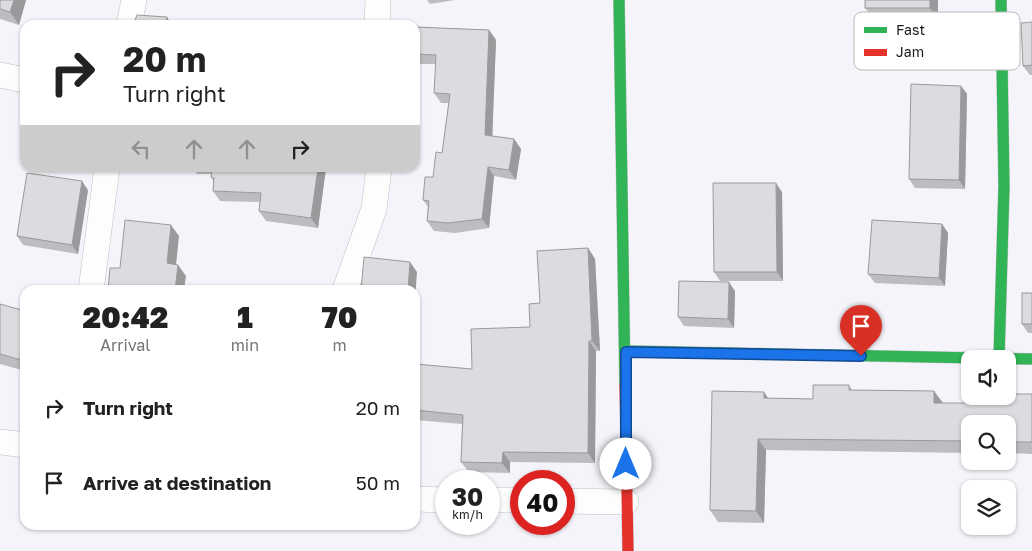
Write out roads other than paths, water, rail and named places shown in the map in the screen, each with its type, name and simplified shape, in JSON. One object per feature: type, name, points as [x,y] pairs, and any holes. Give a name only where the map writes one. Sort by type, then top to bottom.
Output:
[{"type":"street","points":[[130,20],[134,0]]},
{"type":"street","points":[[377,20],[378,0]]},
{"type":"street","points":[[619,0],[628,551]]},
{"type":"street","points":[[999,350],[1004,186],[1002,70]]},
{"type":"street","points":[[0,75],[20,79]]},
{"type":"street","points":[[92,285],[106,172]]},
{"type":"street","points":[[347,285],[374,208],[378,172]]},
{"type":"street","points":[[626,352],[961,357]]},
{"type":"street","points":[[1016,359],[1032,359]]},
{"type":"street","points":[[0,442],[20,445]]},
{"type":"street","points":[[420,499],[435,500]]},
{"type":"street","points":[[575,501],[626,502]]}]
